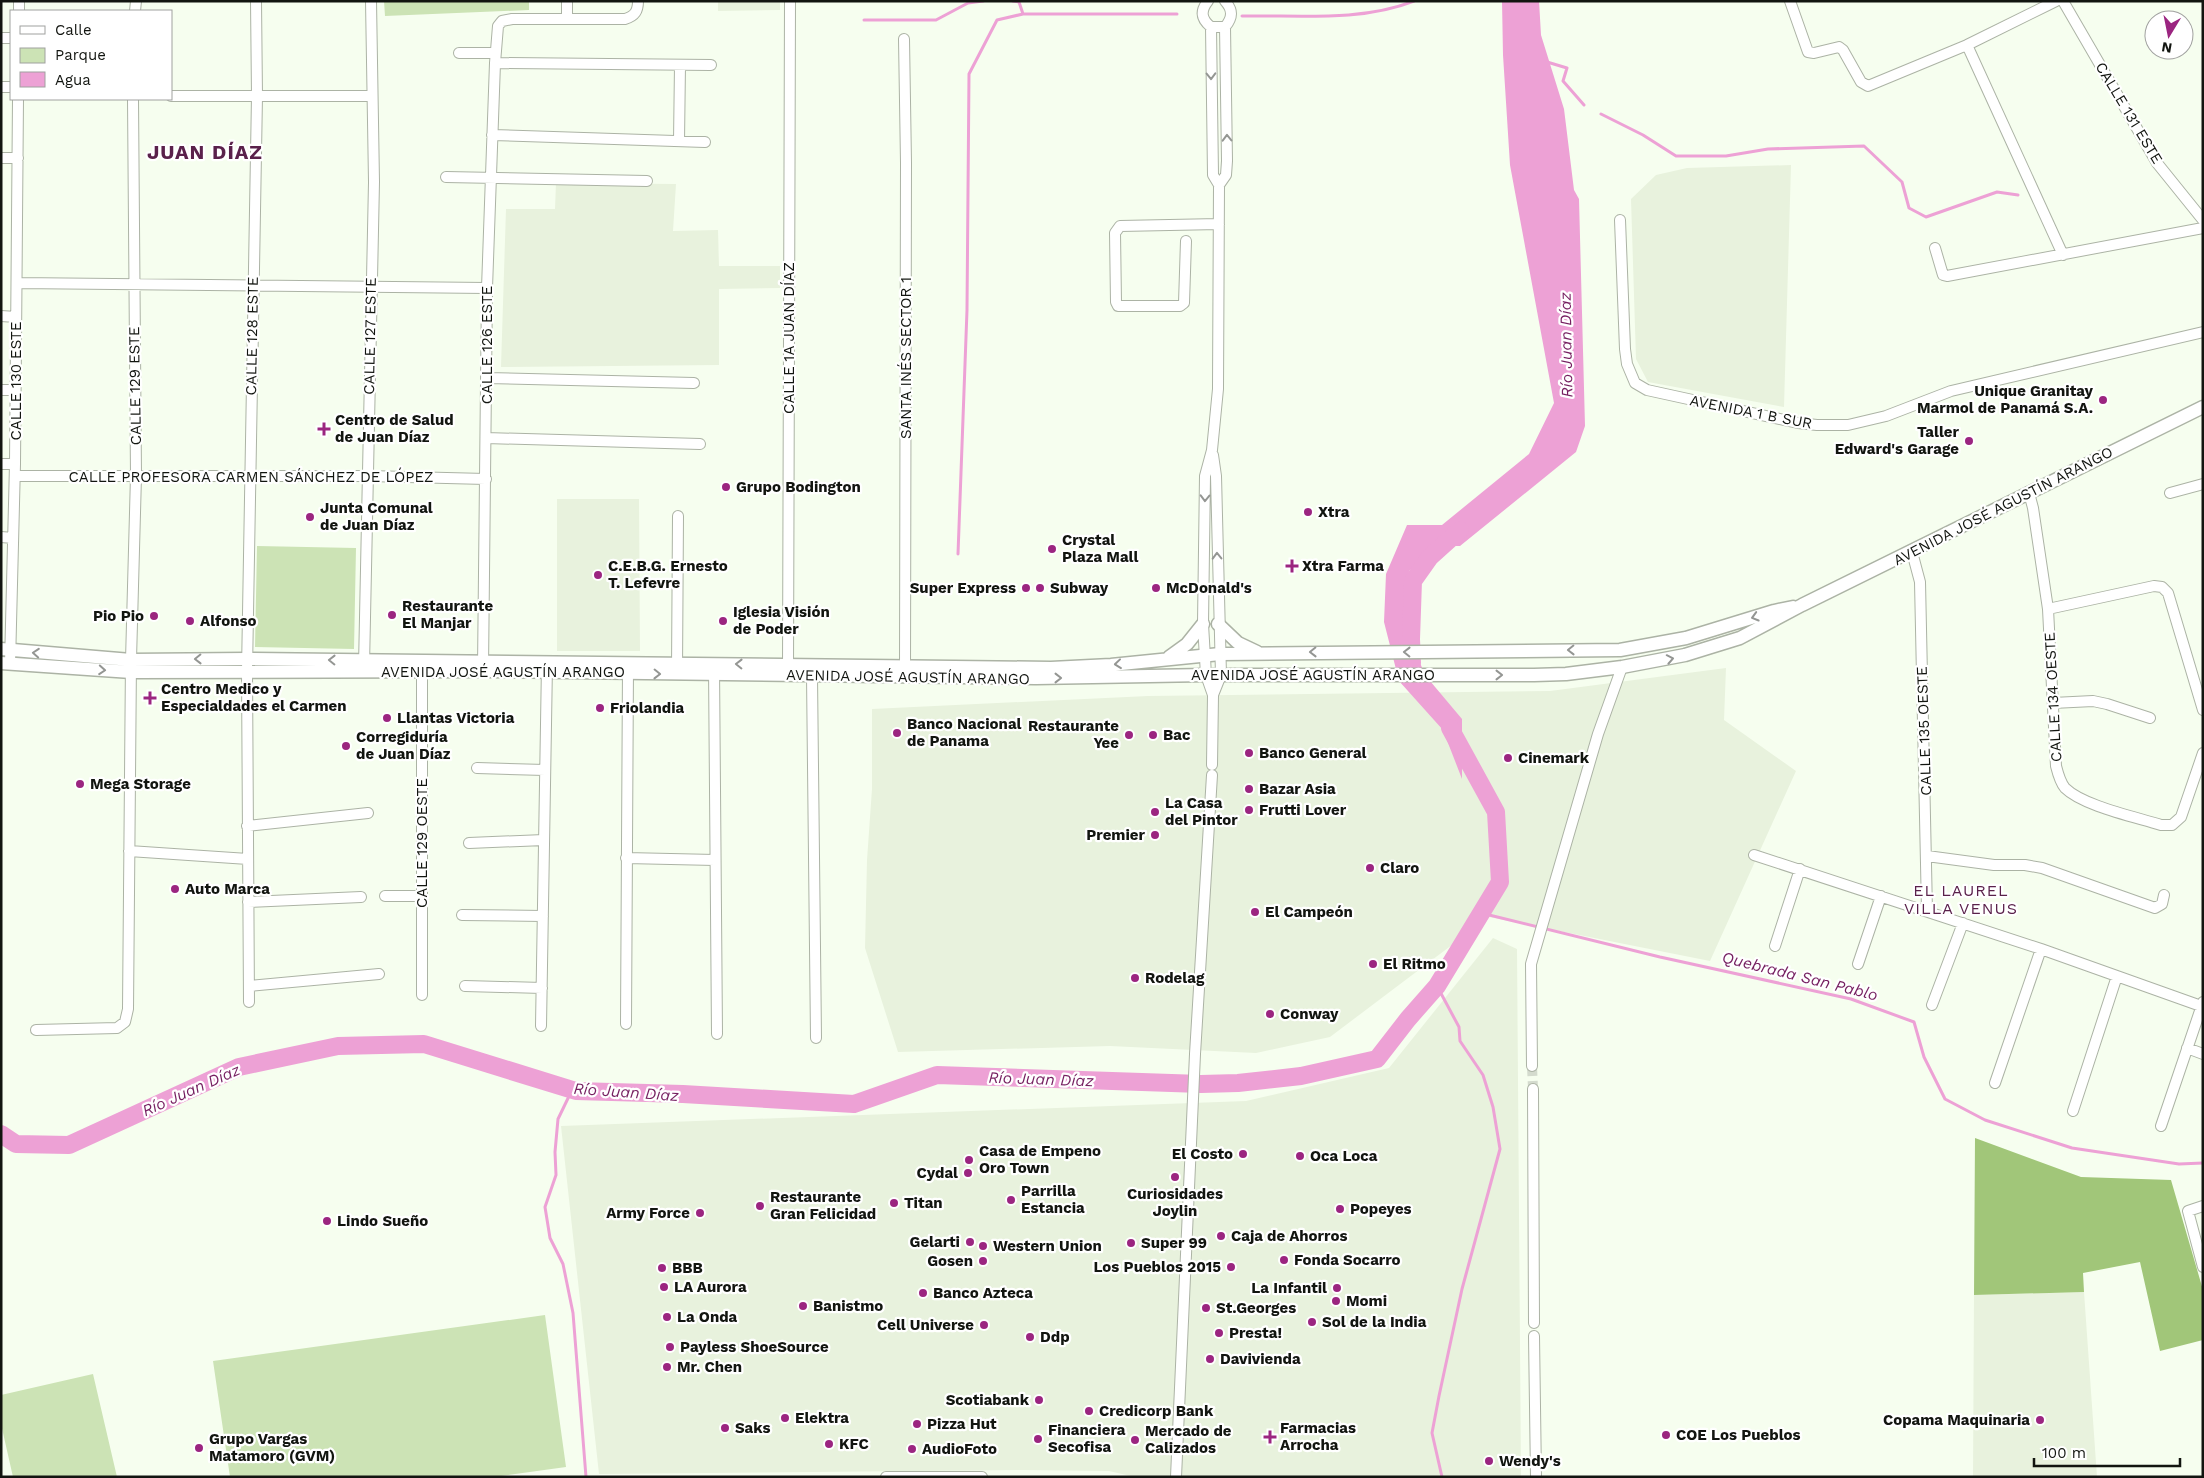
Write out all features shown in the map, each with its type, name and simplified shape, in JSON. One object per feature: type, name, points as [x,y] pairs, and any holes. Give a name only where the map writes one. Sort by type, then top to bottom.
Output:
[{"type":"main road","name":"AVENIDA JOSÉ AGUSTÍN ARANGO","points":[[5,664],[483,666],[905,671],[1109,678],[1206,675],[1550,674],[1622,667],[1685,656],[1757,631],[1802,605],[2203,407]]},
{"type":"main road","name":"AVENIDA JOSÉ AGUSTÍN ARANGO","points":[[788,670],[812,676],[905,671],[1111,665],[1220,654],[1620,650],[1686,638],[1774,611],[1802,605]]},
{"type":"main road","points":[[1166,658],[1187,644],[1203,624]]},
{"type":"main road","points":[[1218,624],[1238,643],[1260,653]]},
{"type":"main road","points":[[1590,650],[1610,656],[1622,667],[1635,655],[1655,644]]},
{"type":"main road","name":"AVENIDA JOSÉ AGUSTÍN ARANGO","points":[[5,650],[131,666]]},
{"type":"street","name":"CALLE 128 ESTE","points":[[249,1002],[247,665],[257,96],[256,1]]},
{"type":"street","name":"CALLE 127 ESTE","points":[[364,666],[370,285],[374,182],[371,1]]},
{"type":"street","points":[[568,1],[568,19],[625,19],[633,17],[638,10],[638,1]]},
{"type":"street","name":"CALLE 1A JUAN DÍAZ","points":[[788,670],[790,1]]},
{"type":"street","points":[[1208,1],[1204,6],[1202,14],[1204,22],[1210,27],[1225,26]]},
{"type":"street","points":[[1219,185],[1226,175],[1225,26],[1232,15],[1230,7],[1225,1]]},
{"type":"street","points":[[1790,1],[1808,52],[1814,53],[1839,47],[1865,85],[1870,85],[1967,45],[2056,1]]},
{"type":"street","name":"CALLE 131 ESTE","points":[[2063,1],[2157,163],[2203,220]]},
{"type":"street","name":"CALLE 126 ESTE","points":[[483,666],[487,288],[495,58],[498,26],[502,21],[568,19]]},
{"type":"street","points":[[1176,1477],[1195,1054],[1212,770],[1213,695],[1206,675],[1203,624],[1205,476],[1212,450],[1218,389],[1219,185],[1213,175],[1210,27]]},
{"type":"street","name":"SANTA INÉS SECTOR 1","points":[[904,39],[906,163],[905,671]]},
{"type":"street","points":[[1967,45],[2063,255]]},
{"type":"street","points":[[459,53],[495,58],[711,65]]},
{"type":"street","points":[[679,141],[680,65]]},
{"type":"street","points":[[172,96],[372,96]]},
{"type":"street","name":"CALLE 130 ESTE","points":[[5,664],[16,464],[18,100]]},
{"type":"street","name":"CALLE 129 ESTE","points":[[36,1030],[117,1028],[125,1022],[128,1009],[131,666],[136,476],[133,283],[134,100]]},
{"type":"street","points":[[492,135],[705,142]]},
{"type":"street","points":[[1,158],[18,158]]},
{"type":"street","points":[[446,177],[647,181]]},
{"type":"street","name":"AVENIDA 1 B SUR","points":[[1620,220],[1625,349],[1634,383],[1647,390],[1798,423],[1835,425],[1868,422],[1951,391],[2203,332]]},
{"type":"street","points":[[1186,241],[1184,303],[1180,306],[1118,306],[1116,302],[1115,233],[1120,226],[1219,224]]},
{"type":"street","points":[[1935,248],[1940,271],[1946,276],[2203,228]]},
{"type":"street","points":[[18,283],[370,285],[487,288]]},
{"type":"street","points":[[1,316],[16,317]]},
{"type":"street","points":[[486,378],[694,382]]},
{"type":"street","points":[[1,390],[15,390]]},
{"type":"street","points":[[486,438],[700,444]]},
{"type":"street","points":[[1212,450],[1216,476],[1218,624],[1221,675],[1213,695]]},
{"type":"street","points":[[1,464],[16,464]]},
{"type":"street","name":"CALLE PROFESORA CARMEN SÁNCHEZ DE LÓPEZ","points":[[15,476],[250,475],[486,479]]},
{"type":"street","points":[[2170,494],[2203,484]]},
{"type":"street","name":"CALLE 134 OESTE","points":[[2029,493],[2033,508],[2048,609],[2056,766],[2059,777],[2065,787],[2082,800],[2161,825],[2172,824],[2181,817],[2203,753]]},
{"type":"street","points":[[678,516],[678,669]]},
{"type":"street","points":[[1,538],[13,538]]},
{"type":"street","name":"CALLE 135 OESTE","points":[[1912,552],[1920,582],[1927,911]]},
{"type":"street","points":[[2048,609],[2154,586],[2162,587],[2168,593],[2203,710]]},
{"type":"street","name":"CALLE 129 OESTE","points":[[422,666],[422,995]]},
{"type":"street","points":[[541,1026],[547,667]]},
{"type":"street","points":[[1532,1066],[1530,964],[1598,734],[1622,667]]},
{"type":"street","points":[[626,1024],[628,668]]},
{"type":"street","points":[[714,669],[717,1034]]},
{"type":"street","points":[[812,676],[816,1038]]},
{"type":"street","points":[[2053,703],[2093,701],[2150,718]]},
{"type":"street","points":[[477,768],[545,770]]},
{"type":"street","points":[[247,826],[368,813]]},
{"type":"street","points":[[469,843],[544,840]]},
{"type":"street","points":[[129,851],[248,859]]},
{"type":"street","points":[[1754,855],[2202,1004],[2160,1126]]},
{"type":"street","points":[[1927,856],[1994,865],[2025,865],[2042,868],[2155,908],[2162,904],[2164,895]]},
{"type":"street","points":[[626,858],[716,860]]},
{"type":"street","points":[[1775,946],[1800,869]]},
{"type":"street","points":[[385,896],[422,896]]},
{"type":"street","points":[[1858,964],[1881,896]]},
{"type":"street","points":[[248,902],[361,897]]},
{"type":"street","points":[[462,916],[543,916]]},
{"type":"street","points":[[1932,1004],[1963,923]]},
{"type":"street","points":[[1995,1083],[2041,950]]},
{"type":"street","points":[[249,986],[378,974]]},
{"type":"street","points":[[2073,1111],[2117,976]]},
{"type":"street","points":[[466,986],[542,988]]},
{"type":"street","points":[[2187,1048],[2203,1054]]},
{"type":"street","points":[[1532,1090],[1534,1323]]},
{"type":"street","points":[[2203,1206],[2188,1210],[2203,1267]]},
{"type":"street","points":[[1534,1336],[1536,1477]]},
{"type":"street","points":[[886,1477],[982,1477]]},
{"type":"shaded area","points":[[718,1],[780,1],[780,10],[718,11]]},
{"type":"shaded area","points":[[1791,165],[1784,407],[1648,382],[1636,359],[1631,199],[1656,175],[1687,168]]},
{"type":"shaded area","points":[[556,183],[676,184],[673,231],[718,230],[719,266],[780,266],[780,288],[719,289],[719,365],[501,367],[506,209],[555,209]]},
{"type":"shaded area","name":"C.E.B.G. Ernesto T. Lefevre","points":[[557,499],[639,499],[640,651],[557,651]]},
{"type":"shaded area","points":[[1726,668],[1724,720],[1796,771],[1710,961],[1489,917],[1330,1037],[1256,1053],[1110,1046],[898,1052],[865,948],[867,860],[872,789],[872,709],[1148,696],[1550,691]]},
{"type":"shaded area","points":[[1493,938],[1517,949],[1521,1477],[1135,1477],[1109,1471],[1023,1470],[599,1474],[561,1126],[1246,1101],[1389,1068]]},
{"type":"shaded area","points":[[2084,1292],[2097,1477],[1973,1477],[1974,1295]]},
{"type":"green space","points":[[384,1],[529,1],[529,10],[385,16]]},
{"type":"green space","points":[[257,546],[356,548],[354,649],[255,647]]},
{"type":"green space","points":[[1975,1138],[2081,1177],[2171,1180],[2203,1290],[2203,1340],[2160,1351],[2140,1262],[2083,1273],[2084,1292],[1974,1295]]},
{"type":"green space","points":[[545,1315],[566,1467],[494,1477],[230,1477],[213,1361]]},
{"type":"green space","points":[[93,1374],[117,1477],[13,1477],[1,1424],[1,1395]]},
{"type":"water","points":[[1502,1],[1539,1],[1541,35],[1564,109],[1574,190],[1579,199],[1585,426],[1576,452],[1460,546],[1437,546],[1409,571],[1405,626],[1425,675],[1462,719],[1462,779],[1443,730],[1399,681],[1384,622],[1386,574],[1407,525],[1442,525],[1529,454],[1554,403],[1510,165],[1503,55]]},
{"type":"waterway","points":[[864,20],[936,20],[968,3],[983,1]]},
{"type":"waterway","points":[[1013,1],[1019,2],[1023,14]]},
{"type":"waterway","points":[[1242,16],[1351,15],[1394,8],[1414,1]]},
{"type":"waterway","points":[[958,554],[967,310],[969,74],[997,20],[1023,14],[1177,14]]},
{"type":"waterway","points":[[1547,62],[1567,68],[1563,81],[1584,105]]},
{"type":"waterway","points":[[1601,114],[1643,135],[1676,156],[1726,156],[1768,149],[1864,146],[1902,182],[1909,208],[1926,217],[1997,192],[2018,195]]},
{"type":"waterway","name":"Río Juan Díaz","points":[[1412,663],[1413,581],[1430,557],[1460,530]]},
{"type":"waterway","name":"Río Juan Díaz","points":[[1,1134],[16,1144],[69,1145],[239,1067],[338,1046],[424,1044],[576,1091],[683,1094],[854,1104],[937,1075],[1201,1084],[1238,1083],[1301,1076],[1377,1059],[1437,986],[1500,882],[1496,812],[1450,728]]},
{"type":"waterway","name":"Quebrada San Pablo","points":[[1481,913],[1660,957],[1851,999],[1914,1022],[1924,1057],[1945,1099],[1985,1120],[2072,1148],[2179,1164],[2203,1163]]},
{"type":"waterway","points":[[1437,986],[1459,1027],[1460,1041],[1483,1075],[1493,1107],[1500,1149],[1462,1289],[1432,1433],[1442,1477]]},
{"type":"waterway","points":[[572,1090],[558,1119],[555,1152],[556,1175],[545,1207],[550,1238],[563,1264],[573,1313],[586,1477]]},
{"type":"tunnel","points":[[1532,1066],[1533,1089]]},
{"type":"place","name":"Unique Granitay Marmol de Panamá S.A.","points":[[2103,400]]},
{"type":"place","name":"Centro de Salud de Juan Díaz","points":[[324,429]]},
{"type":"place","name":"Taller Edward's Garage","points":[[1969,441]]},
{"type":"place","name":"Grupo Bodington","points":[[726,487]]},
{"type":"place","name":"Xtra","points":[[1308,512]]},
{"type":"place","name":"Junta Comunal de Juan Díaz","points":[[310,517]]},
{"type":"place","name":"Crystal Plaza Mall","points":[[1052,549]]},
{"type":"place","name":"Xtra Farma","points":[[1292,566]]},
{"type":"place","name":"C.E.B.G. Ernesto T. Lefevre","points":[[598,575]]},
{"type":"place","name":"Super Express","points":[[1026,588]]},
{"type":"place","name":"Subway","points":[[1040,588]]},
{"type":"place","name":"McDonald's","points":[[1156,588]]},
{"type":"place","name":"Restaurante El Manjar","points":[[392,615]]},
{"type":"place","name":"Pio Pio","points":[[154,616]]},
{"type":"place","name":"Alfonso","points":[[190,621]]},
{"type":"place","name":"Iglesia Visión de Poder","points":[[723,621]]},
{"type":"place","name":"Centro Medico y Especialdades el Carmen","points":[[150,698]]},
{"type":"place","name":"Friolandia","points":[[600,708]]},
{"type":"place","name":"Llantas Victoria","points":[[387,718]]},
{"type":"place","name":"Banco Nacional de Panama","points":[[897,733]]},
{"type":"place","name":"Restaurante Yee","points":[[1129,735]]},
{"type":"place","name":"Bac","points":[[1153,735]]},
{"type":"place","name":"Corregiduría de Juan Díaz","points":[[346,746]]},
{"type":"place","name":"Banco General","points":[[1249,753]]},
{"type":"place","name":"Cinemark","points":[[1508,758]]},
{"type":"place","name":"Mega Storage","points":[[80,784]]},
{"type":"place","name":"Bazar Asia","points":[[1249,789]]},
{"type":"place","name":"Frutti Lover","points":[[1249,810]]},
{"type":"place","name":"La Casa del Pintor","points":[[1155,812]]},
{"type":"place","name":"Premier","points":[[1155,835]]},
{"type":"place","name":"Claro","points":[[1370,868]]},
{"type":"place","name":"Auto Marca","points":[[175,889]]},
{"type":"place","name":"El Campeón","points":[[1255,912]]},
{"type":"place","name":"El Ritmo","points":[[1373,964]]},
{"type":"place","name":"Rodelag","points":[[1135,978]]},
{"type":"place","name":"Conway","points":[[1270,1014]]},
{"type":"place","name":"El Costo","points":[[1243,1154]]},
{"type":"place","name":"Oca Loca","points":[[1300,1156]]},
{"type":"place","name":"Casa de Empeno Oro Town","points":[[969,1160]]},
{"type":"place","name":"Cydal","points":[[968,1173]]},
{"type":"place","name":"Curiosidades Joylin","points":[[1175,1177]]},
{"type":"place","name":"Parrilla Estancia","points":[[1011,1200]]},
{"type":"place","name":"Titan","points":[[894,1203]]},
{"type":"place","name":"Restaurante Gran Felicidad","points":[[760,1206]]},
{"type":"place","name":"Popeyes","points":[[1340,1209]]},
{"type":"place","name":"Army Force","points":[[700,1213]]},
{"type":"place","name":"Lindo Sueño","points":[[327,1221]]},
{"type":"place","name":"Caja de Ahorros","points":[[1221,1236]]},
{"type":"place","name":"Gelarti","points":[[970,1242]]},
{"type":"place","name":"Super 99","points":[[1131,1243]]},
{"type":"place","name":"Western Union","points":[[983,1246]]},
{"type":"place","name":"Fonda Socarro","points":[[1284,1260]]},
{"type":"place","name":"Gosen","points":[[983,1261]]},
{"type":"place","name":"Los Pueblos 2015","points":[[1231,1267]]},
{"type":"place","name":"BBB","points":[[662,1268]]},
{"type":"place","name":"LA Aurora","points":[[664,1287]]},
{"type":"place","name":"La Infantil","points":[[1337,1288]]},
{"type":"place","name":"Banco Azteca","points":[[923,1293]]},
{"type":"place","name":"Momi","points":[[1336,1301]]},
{"type":"place","name":"Banistmo","points":[[803,1306]]},
{"type":"place","name":"St.Georges","points":[[1206,1308]]},
{"type":"place","name":"La Onda","points":[[667,1317]]},
{"type":"place","name":"Sol de la India","points":[[1312,1322]]},
{"type":"place","name":"Cell Universe","points":[[984,1325]]},
{"type":"place","name":"Presta!","points":[[1219,1333]]},
{"type":"place","name":"Ddp","points":[[1030,1337]]},
{"type":"place","name":"Payless ShoeSource","points":[[670,1347]]},
{"type":"place","name":"Davivienda","points":[[1210,1359]]},
{"type":"place","name":"Mr. Chen","points":[[667,1367]]},
{"type":"place","name":"Scotiabank","points":[[1039,1400]]},
{"type":"place","name":"Credicorp Bank","points":[[1089,1411]]},
{"type":"place","name":"Elektra","points":[[785,1418]]},
{"type":"place","name":"Copama Maquinaria","points":[[2040,1420]]},
{"type":"place","name":"Pizza Hut","points":[[917,1424]]},
{"type":"place","name":"Saks","points":[[725,1428]]},
{"type":"place","name":"COE Los Pueblos","points":[[1666,1435]]},
{"type":"place","name":"Farmacias Arrocha","points":[[1270,1437]]},
{"type":"place","name":"Financiera Secofisa","points":[[1038,1439]]},
{"type":"place","name":"Mercado de Calizados","points":[[1135,1440]]},
{"type":"place","name":"KFC","points":[[829,1444]]},
{"type":"place","name":"Grupo Vargas Matamoro (GVM)","points":[[199,1448]]},
{"type":"place","name":"AudioFoto","points":[[912,1449]]},
{"type":"place","name":"Wendy's","points":[[1489,1461]]},
{"type":"district","name":"JUAN DÍAZ","points":[[205,152]]},
{"type":"district","name":"EL LAUREL VILLA VENUS","points":[[1961,899]]}]
